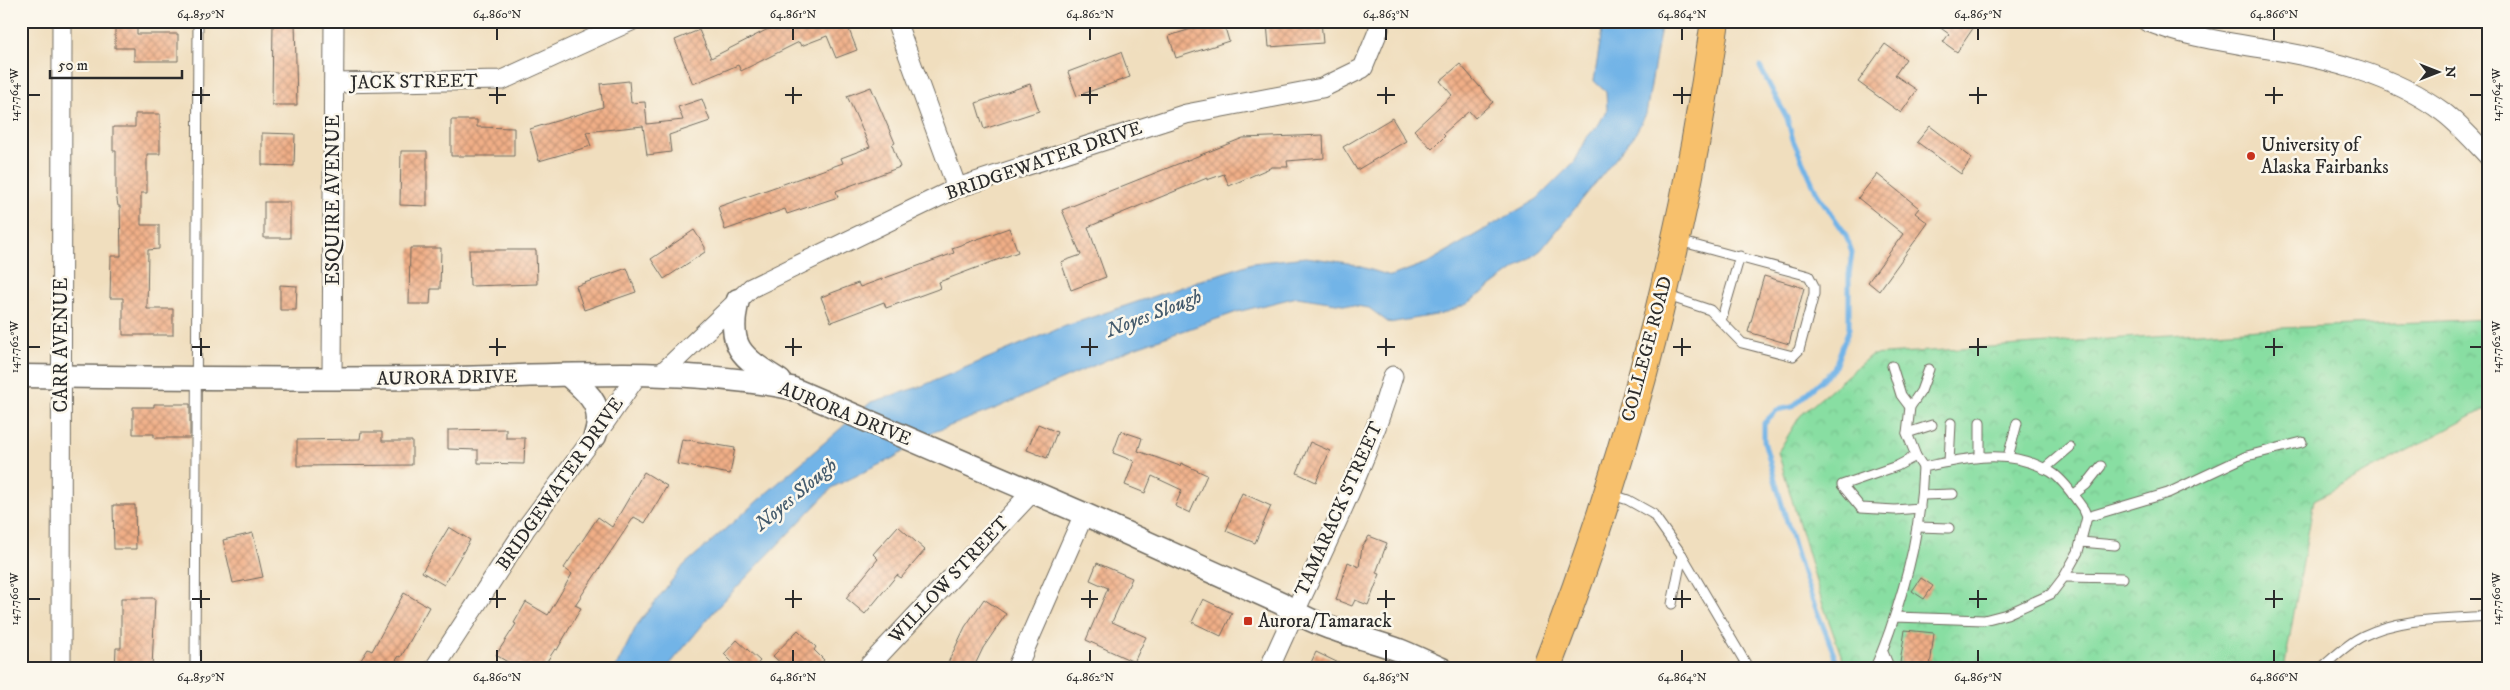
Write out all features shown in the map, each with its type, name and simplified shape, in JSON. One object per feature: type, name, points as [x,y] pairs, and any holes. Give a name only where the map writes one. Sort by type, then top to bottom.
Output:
[{"type":"main road","name":"COLLEGE ROAD","points":[[1546,669],[1586,560],[1645,364],[1675,240],[1698,123],[1714,21]]},
{"type":"street","name":"CARR AVENUE","points":[[62,21],[62,669]]},
{"type":"street","name":"ESQUIRE AVENUE","points":[[332,379],[334,21]]},
{"type":"street","points":[[896,21],[957,188]]},
{"type":"street","name":"BRIDGEWATER DRIVE","points":[[662,373],[751,288],[957,188],[1186,114],[1322,88],[1363,68],[1379,29],[1379,21]]},
{"type":"street","points":[[2146,21],[2163,28],[2204,39],[2272,49],[2343,65],[2381,77],[2443,112],[2489,157]]},
{"type":"street","name":"JACK STREET","points":[[334,84],[502,80],[625,22]]},
{"type":"street","points":[[738,300],[734,317],[734,339],[749,362],[791,388]]},
{"type":"street","name":"AURORA DRIVE","points":[[21,376],[332,379],[662,373],[750,380],[791,388],[926,448],[1084,514],[1281,603],[1293,612],[1316,622],[1401,651],[1442,669]]},
{"type":"street","name":"BRIDGEWATER DRIVE","points":[[434,669],[526,528],[595,436],[638,374]]},
{"type":"street","points":[[569,376],[590,395],[598,410],[599,425],[595,436]]},
{"type":"street","name":"TAMARACK STREET","points":[[1269,669],[1293,612],[1348,497],[1382,413],[1393,376]]},
{"type":"street","name":"WILLOW STREET","points":[[866,669],[1032,492]]},
{"type":"street","points":[[1016,669],[1084,514]]},
{"type":"lane","points":[[195,669],[198,378],[198,21]]},
{"type":"lane","points":[[1662,294],[1710,310],[1742,343],[1793,356],[1799,350],[1814,294],[1814,286],[1809,276],[1675,240]]},
{"type":"lane","points":[[1721,321],[1740,256]]},
{"type":"lane","points":[[1892,366],[1901,395],[1910,406]]},
{"type":"lane","points":[[1874,669],[1883,652],[1912,560],[1922,495],[1923,467],[1916,456],[1907,433],[1910,406],[1921,391],[1929,369]]},
{"type":"lane","points":[[1980,422],[1980,457]]},
{"type":"lane","points":[[1949,462],[1951,423]]},
{"type":"lane","points":[[2008,457],[2018,423]]},
{"type":"lane","points":[[1907,433],[1932,425]]},
{"type":"lane","points":[[2087,517],[2168,493],[2247,456],[2302,442]]},
{"type":"lane","points":[[2044,469],[2070,447]]},
{"type":"lane","points":[[1916,456],[1897,466],[1842,486],[1861,508],[1894,510],[1920,508]]},
{"type":"lane","points":[[1895,617],[1984,620],[2006,614],[2051,594],[2064,577],[2078,552],[2087,517],[2073,495],[2052,473],[2020,458],[1980,457],[1923,467]]},
{"type":"lane","points":[[2073,495],[2086,485],[2101,466]]},
{"type":"lane","points":[[1607,493],[1628,500],[1653,514],[1682,555],[1749,669]]},
{"type":"lane","points":[[1922,495],[1953,494]]},
{"type":"lane","points":[[1917,527],[1949,528]]},
{"type":"lane","points":[[2080,542],[2115,545]]},
{"type":"lane","points":[[1672,604],[1682,555]]},
{"type":"lane","points":[[2064,577],[2123,578]]},
{"type":"lane","points":[[2320,669],[2361,636],[2383,627],[2418,621],[2489,616]]},
{"type":"lane","points":[[1883,652],[1890,669]]},
{"type":"green space","points":[[2489,319],[2489,407],[2314,500],[2284,669],[1846,669],[1821,599],[1778,452],[1800,416],[1871,355],[2259,329]]},
{"type":"water","name":"Noyes Slough","points":[[1611,21],[1662,21],[1646,114],[1634,136],[1541,250],[1467,304],[1442,314],[1389,323],[1369,308],[1297,297],[1237,312],[1134,348],[997,408],[934,432],[893,458],[833,487],[716,609],[666,669],[615,669],[637,625],[684,565],[871,402],[922,386],[1057,329],[1252,263],[1306,257],[1348,263],[1391,276],[1427,263],[1537,199],[1575,161],[1588,136],[1599,124],[1607,109],[1606,92],[1594,81],[1602,30],[1611,31]]},
{"type":"building","points":[[273,21],[295,21],[297,105],[272,105]]},
{"type":"building","points":[[784,21],[861,21],[848,27],[857,50],[836,58],[827,36],[801,46],[799,42],[741,71],[738,65],[693,84],[675,40],[699,30],[711,58]]},
{"type":"building","points":[[1216,21],[1223,21],[1229,41],[1176,58],[1169,36]]},
{"type":"building","points":[[1321,21],[1323,43],[1269,47],[1267,23]]},
{"type":"building","points":[[1931,21],[1978,21],[1957,52],[1943,42],[1949,34]]},
{"type":"building","points":[[115,24],[137,24],[137,34],[178,34],[178,61],[134,61],[134,48],[115,48]]},
{"type":"building","points":[[1885,44],[1906,59],[1895,75],[1917,90],[1901,113],[1858,82]]},
{"type":"building","points":[[1121,52],[1130,77],[1077,96],[1068,72]]},
{"type":"building","points":[[1460,64],[1493,102],[1475,118],[1469,111],[1443,134],[1445,136],[1432,149],[1414,130],[1452,95],[1440,81]]},
{"type":"building","points":[[629,81],[631,103],[645,102],[647,124],[683,120],[678,107],[702,99],[710,121],[669,135],[671,152],[647,155],[643,126],[586,132],[591,146],[539,161],[530,129],[603,107],[600,84]]},
{"type":"building","points":[[1030,84],[1039,111],[984,129],[976,103]]},
{"type":"building","points":[[871,87],[895,143],[892,145],[900,167],[836,191],[838,197],[787,214],[785,209],[725,230],[718,207],[843,163],[841,158],[870,147],[847,96]]},
{"type":"building","points":[[135,114],[160,114],[160,154],[147,154],[147,193],[141,193],[141,225],[159,225],[159,249],[148,250],[147,309],[173,309],[173,335],[123,335],[123,298],[110,298],[111,256],[121,256],[120,206],[118,206],[116,193],[116,151],[113,151],[113,127],[135,127]]},
{"type":"building","points":[[1392,118],[1406,141],[1357,170],[1343,147]]},
{"type":"building","points":[[451,120],[477,120],[477,127],[514,128],[514,156],[451,156]]},
{"type":"building","points":[[1930,126],[1972,158],[1961,174],[1917,142]]},
{"type":"building","points":[[262,133],[295,134],[294,166],[262,165]]},
{"type":"building","points":[[1323,135],[1324,158],[1287,161],[1288,167],[1272,167],[1229,186],[1224,174],[1207,180],[1207,178],[1088,227],[1106,277],[1071,290],[1061,262],[1081,255],[1062,210],[1243,138]]},
{"type":"building","points":[[401,151],[427,151],[427,206],[400,205]]},
{"type":"building","points":[[1877,174],[1919,208],[1915,213],[1928,223],[1879,291],[1868,282],[1903,234],[1858,198]]},
{"type":"building","points":[[264,202],[290,202],[290,238],[264,238]]},
{"type":"building","points":[[1009,228],[1018,252],[939,282],[941,288],[886,308],[884,302],[831,322],[821,297],[858,283],[860,287],[954,253],[952,248]]},
{"type":"building","points":[[694,230],[705,247],[705,252],[664,279],[651,259]]},
{"type":"building","points":[[410,248],[441,248],[440,289],[431,289],[430,304],[409,304]]},
{"type":"building","points":[[469,250],[536,250],[537,284],[470,286]]},
{"type":"building","points":[[627,268],[636,292],[584,310],[576,286]]},
{"type":"building","points":[[1764,276],[1804,288],[1789,344],[1748,332]]},
{"type":"building","points":[[280,285],[297,286],[296,310],[280,310]]},
{"type":"building","points":[[154,404],[190,404],[190,438],[154,438],[154,434],[133,434],[133,407],[154,407]]},
{"type":"building","points":[[1038,424],[1057,432],[1047,458],[1027,450]]},
{"type":"building","points":[[506,429],[506,438],[525,438],[524,464],[478,463],[478,450],[448,449],[448,430]]},
{"type":"building","points":[[1121,431],[1142,438],[1138,451],[1180,466],[1181,463],[1207,475],[1190,513],[1175,506],[1182,490],[1152,476],[1145,493],[1125,485],[1134,461],[1113,453]]},
{"type":"building","points":[[361,432],[382,432],[382,441],[412,441],[412,465],[297,466],[297,440],[360,439]]},
{"type":"building","points":[[682,439],[735,448],[730,474],[677,464]]},
{"type":"building","points":[[1310,442],[1330,451],[1316,482],[1297,473]]},
{"type":"building","points":[[644,472],[667,486],[645,523],[634,517],[575,605],[581,608],[557,650],[555,649],[542,669],[519,669],[496,655],[516,624],[514,623],[526,602],[548,615],[572,574],[564,568],[598,517],[612,527]]},
{"type":"building","points":[[1242,493],[1271,506],[1255,543],[1226,531]]},
{"type":"building","points":[[113,505],[135,505],[136,549],[114,549]]},
{"type":"building","points":[[898,526],[925,550],[901,578],[897,575],[865,614],[846,598],[878,559],[873,554]]},
{"type":"building","points":[[449,527],[470,540],[444,585],[422,572]]},
{"type":"building","points":[[253,533],[263,577],[233,583],[223,540]]},
{"type":"building","points":[[1369,536],[1387,543],[1376,573],[1380,574],[1368,605],[1355,600],[1352,606],[1336,600],[1348,562],[1359,567],[1362,547]]},
{"type":"building","points":[[1097,563],[1132,578],[1112,622],[1146,637],[1134,662],[1086,640],[1108,588],[1090,580]]},
{"type":"building","points":[[1921,578],[1933,586],[1924,599],[1912,591]]},
{"type":"building","points":[[404,593],[429,607],[401,657],[399,656],[390,669],[355,669],[368,649],[372,651]]},
{"type":"building","points":[[121,598],[155,598],[152,669],[115,669],[116,648],[121,648]]},
{"type":"building","points":[[984,599],[1006,614],[983,648],[973,669],[945,669],[965,627]]},
{"type":"building","points":[[1203,599],[1232,613],[1221,636],[1192,622]]},
{"type":"building","points":[[798,630],[816,647],[814,650],[824,660],[816,669],[787,669],[773,656]]},
{"type":"building","points":[[1905,630],[1934,633],[1930,667],[1900,663]]},
{"type":"building","points":[[737,640],[760,661],[753,669],[739,669],[724,654]]},
{"type":"building","points":[[1316,652],[1351,669],[1308,669]]},
{"type":"waterway","points":[[1760,67],[1787,118],[1793,140],[1818,195],[1845,233],[1852,252],[1849,275],[1849,329],[1834,369],[1792,407],[1777,410],[1764,423],[1764,441],[1793,543],[1839,669]]},
{"type":"place","name":"University of Alaska Fairbanks","points":[[2251,156]]},
{"type":"place","name":"Aurora/Tamarack","points":[[1248,621]]}]
